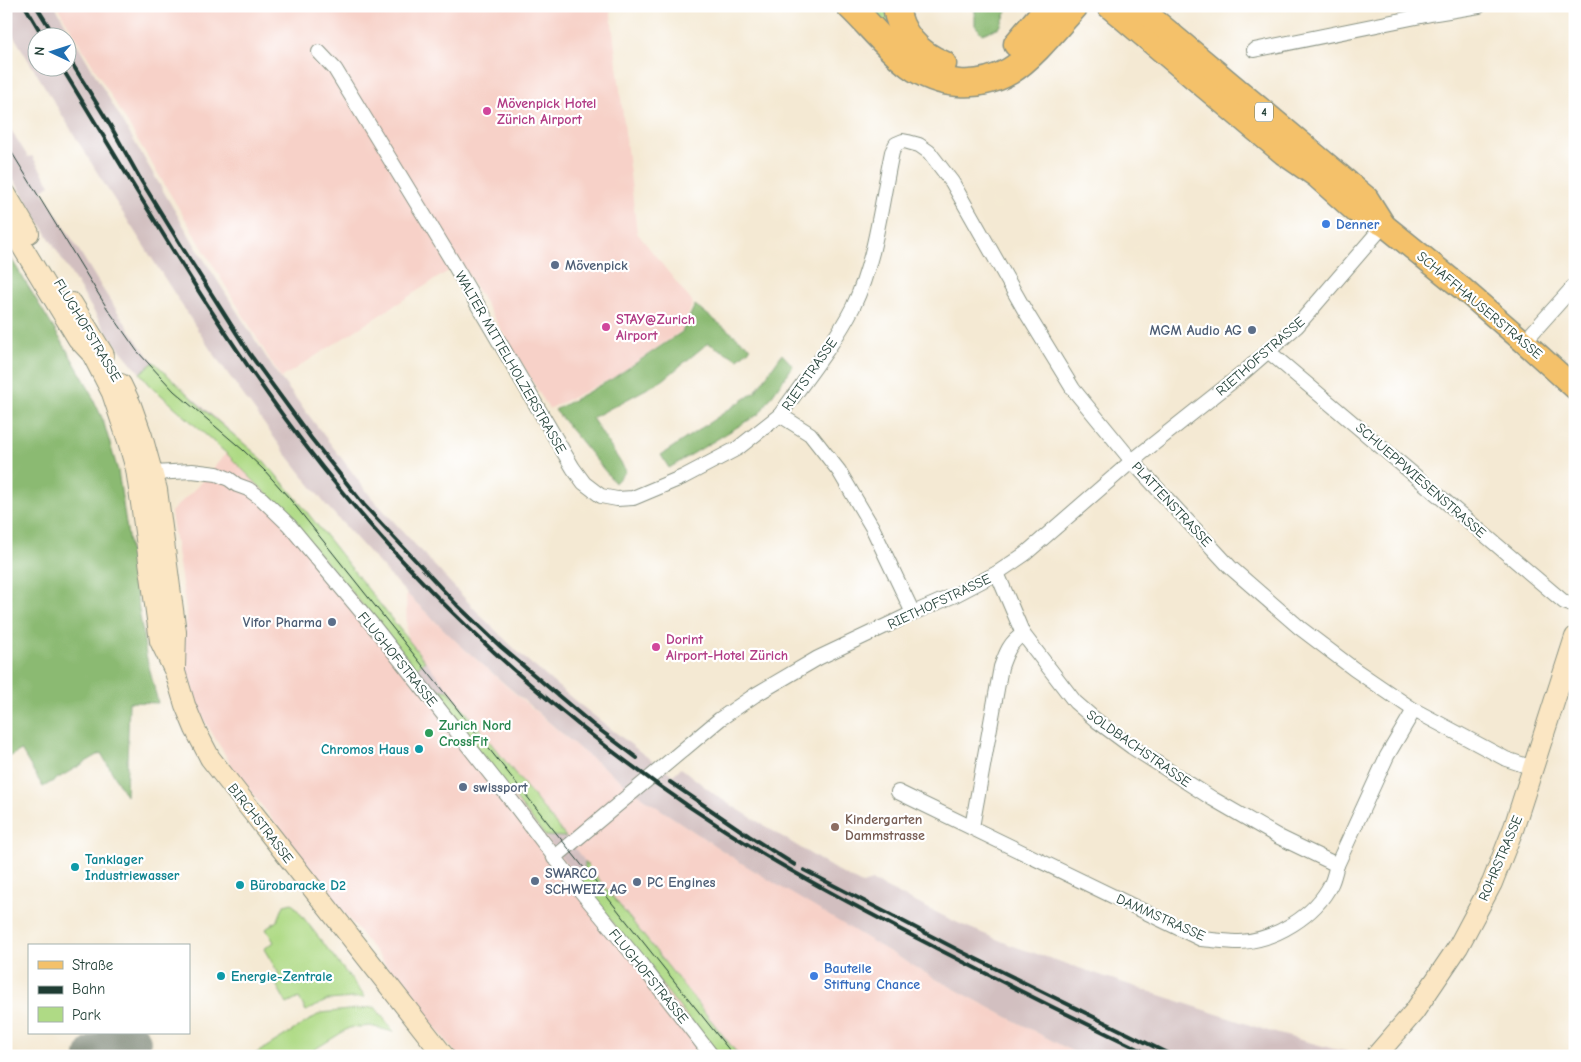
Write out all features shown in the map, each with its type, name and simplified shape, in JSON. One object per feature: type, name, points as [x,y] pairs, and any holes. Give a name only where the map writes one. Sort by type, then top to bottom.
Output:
[{"type":"highway","points":[[850,6],[910,65],[934,78],[957,83],[986,81],[1011,70],[1032,53],[1075,6]]},
{"type":"highway","points":[[896,6],[902,26],[916,46],[934,60],[950,66],[960,67],[986,64],[1002,57],[1017,44],[1046,8]]},
{"type":"main road","name":"SCHAFFHAUSERSTRASSE","points":[[1108,6],[1284,154],[1316,176],[1355,211],[1384,225],[1463,289],[1575,388]]},
{"type":"main road","name":"SCHAFFHAUSERSTRASSE","points":[[1138,6],[1367,198],[1384,225]]},
{"type":"main road","name":"FLUGHOFSTRASSE","points":[[6,194],[121,384],[140,428],[145,471]]},
{"type":"main road","name":"FLUGHOFSTRASSE","points":[[6,220],[78,339],[92,354],[145,471]]},
{"type":"main road","name":"BIRCHSTRASSE","points":[[145,471],[160,506],[176,632],[175,672],[195,729],[210,758],[444,1056]]},
{"type":"main road","name":"ROHRSTRASSE","points":[[1376,1056],[1414,1012],[1458,947],[1492,883],[1514,827],[1575,637]]},
{"type":"street","points":[[1254,50],[1479,6]]},
{"type":"street","name":"WALTER MITTELHOLZERSTRASSE","points":[[319,52],[334,69],[452,260],[573,468],[584,483],[602,496],[617,500],[633,498],[683,477],[738,448],[780,414]]},
{"type":"street","name":"RIETSTRASSE","points":[[908,142],[903,141],[896,144],[892,152],[872,254],[853,307],[840,329],[780,414],[810,434],[839,471],[872,527],[913,612]]},
{"type":"street","name":"PLATTENSTRASSE","points":[[908,142],[919,145],[929,152],[952,182],[1024,309],[1073,389],[1132,461],[1230,567],[1300,628],[1354,669],[1414,710],[1506,759],[1533,768]]},
{"type":"street","name":"RIETHOFSTRASSE","points":[[554,858],[675,755],[743,703],[818,658],[913,612],[955,595],[997,573],[1025,554],[1132,461],[1243,373],[1300,323],[1384,225]]},
{"type":"street","points":[[1524,342],[1575,285]]},
{"type":"street","name":"SCHUEPPWIESENSTRASSE","points":[[1268,351],[1564,602],[1575,606]]},
{"type":"street","name":"FLUGHOFSTRASSE","points":[[145,471],[217,474],[248,489],[262,499],[288,525],[398,658],[712,1056]]},
{"type":"street","name":"SOLDBACHSTRASSE","points":[[997,573],[1023,634],[1076,702],[1097,721],[1132,747],[1213,799],[1279,837],[1337,865]]},
{"type":"street","points":[[972,827],[1001,667],[1006,650],[1015,639],[1023,634]]},
{"type":"street","name":"DAMMSTRASSE","points":[[898,792],[1201,939],[1241,942],[1279,931],[1301,918],[1320,899],[1331,884],[1337,865],[1387,756],[1414,710]]},
{"type":"shaded area","points":[[6,6],[55,6],[68,28],[28,28],[28,59],[10,30],[6,29]]},
{"type":"shaded area","points":[[57,6],[610,6],[637,233],[693,303],[681,331],[612,378],[549,409],[461,263],[281,378],[78,41],[78,28],[70,28]]},
{"type":"shaded area","points":[[78,45],[196,247],[275,371],[371,497],[482,617],[522,656],[574,700],[673,775],[681,768],[718,797],[862,884],[872,881],[958,923],[1013,946],[1268,1031],[1334,1049],[1361,1054],[1359,1056],[1081,1056],[934,978],[735,859],[645,799],[581,750],[460,645],[406,593],[326,505],[283,450],[210,349],[103,182],[39,78],[78,78]]},
{"type":"shaded area","points":[[6,122],[28,157],[32,156],[50,185],[42,190],[102,288],[141,347],[162,371],[262,459],[291,492],[740,1056],[718,1056],[329,563],[268,493],[150,385],[117,346],[105,330],[14,180],[9,182],[6,177]]},
{"type":"shaded area","points":[[226,453],[268,493],[329,563],[718,1056],[458,1056],[235,771],[200,713],[182,656],[187,616],[171,512],[202,482]]},
{"type":"shaded area","points":[[406,593],[460,645],[520,698],[581,750],[645,799],[735,859],[934,978],[1081,1056],[740,1056],[407,639]]},
{"type":"green space","points":[[861,6],[888,6],[911,51]]},
{"type":"green space","points":[[975,6],[1009,6],[1000,27],[982,34],[975,25]]},
{"type":"green space","points":[[6,250],[86,383],[103,420],[118,471],[146,655],[158,703],[129,702],[126,796],[101,753],[43,787],[21,750],[6,759]]},
{"type":"green space","points":[[695,305],[751,348],[738,359],[708,343],[663,380],[592,418],[626,471],[615,483],[555,410],[612,379],[682,332]]},
{"type":"green space","points":[[782,354],[793,366],[759,414],[669,468],[661,455],[755,392]]},
{"type":"green space","points":[[154,362],[202,408],[262,459],[291,492],[425,661],[416,668],[276,503],[226,453],[150,385],[140,373]]},
{"type":"green space","points":[[429,688],[449,691],[566,837],[545,836]]},
{"type":"green space","points":[[585,862],[739,1056],[718,1056],[580,881],[585,877]]},
{"type":"green space","points":[[292,903],[365,997],[328,1000],[306,1011],[299,998],[287,1004],[273,979],[279,974],[264,949],[274,942],[266,929],[278,920],[284,905]]},
{"type":"green space","points":[[375,1007],[394,1032],[370,1026],[349,1028],[304,1056],[252,1056],[321,1013]]},
{"type":"taxiway","points":[[95,1056],[131,1042]]},
{"type":"tram line","points":[[6,143],[107,308],[137,351],[174,391],[243,450],[289,498],[734,1056]]},
{"type":"railway","points":[[25,6],[38,28]]},
{"type":"railway","points":[[36,6],[50,28]]},
{"type":"railway","points":[[78,73],[142,182],[249,353],[311,438],[364,505],[457,605],[501,647],[592,724],[637,758]]},
{"type":"railway","points":[[68,78],[186,271],[251,371],[286,420],[369,524],[419,578],[525,680],[640,772],[784,867],[892,925],[1153,1056]]},
{"type":"railway","points":[[670,782],[795,865]]},
{"type":"railway","points":[[804,870],[966,954],[1173,1056]]},
{"type":"place","name":"Mövenpick Hotel Zürich Airport","points":[[487,111]]},
{"type":"place","name":"Denner","points":[[1326,224]]},
{"type":"place","name":"Mövenpick","points":[[555,265]]},
{"type":"place","name":"STAY@Zurich Airport","points":[[606,327]]},
{"type":"place","name":"MGM Audio AG","points":[[1252,330]]},
{"type":"place","name":"Vifor Pharma","points":[[332,622]]},
{"type":"place","name":"Dorint Airport-Hotel Zürich","points":[[656,647]]},
{"type":"place","name":"Zurich Nord CrossFit","points":[[429,733]]},
{"type":"place","name":"Chromos Haus","points":[[419,749]]},
{"type":"place","name":"swissport","points":[[463,787]]},
{"type":"place","name":"Kindergarten Dammstrasse","points":[[835,827]]},
{"type":"place","name":"Tanklager Industriewasser","points":[[75,867]]},
{"type":"place","name":"SWARCO SCHWEIZ AG","points":[[535,881]]},
{"type":"place","name":"PC Engines","points":[[637,882]]},
{"type":"place","name":"Bürobaracke D2","points":[[240,885]]},
{"type":"place","name":"Energie-Zentrale","points":[[221,976]]},
{"type":"place","name":"Bauteile Stiftung Chance","points":[[814,976]]}]
